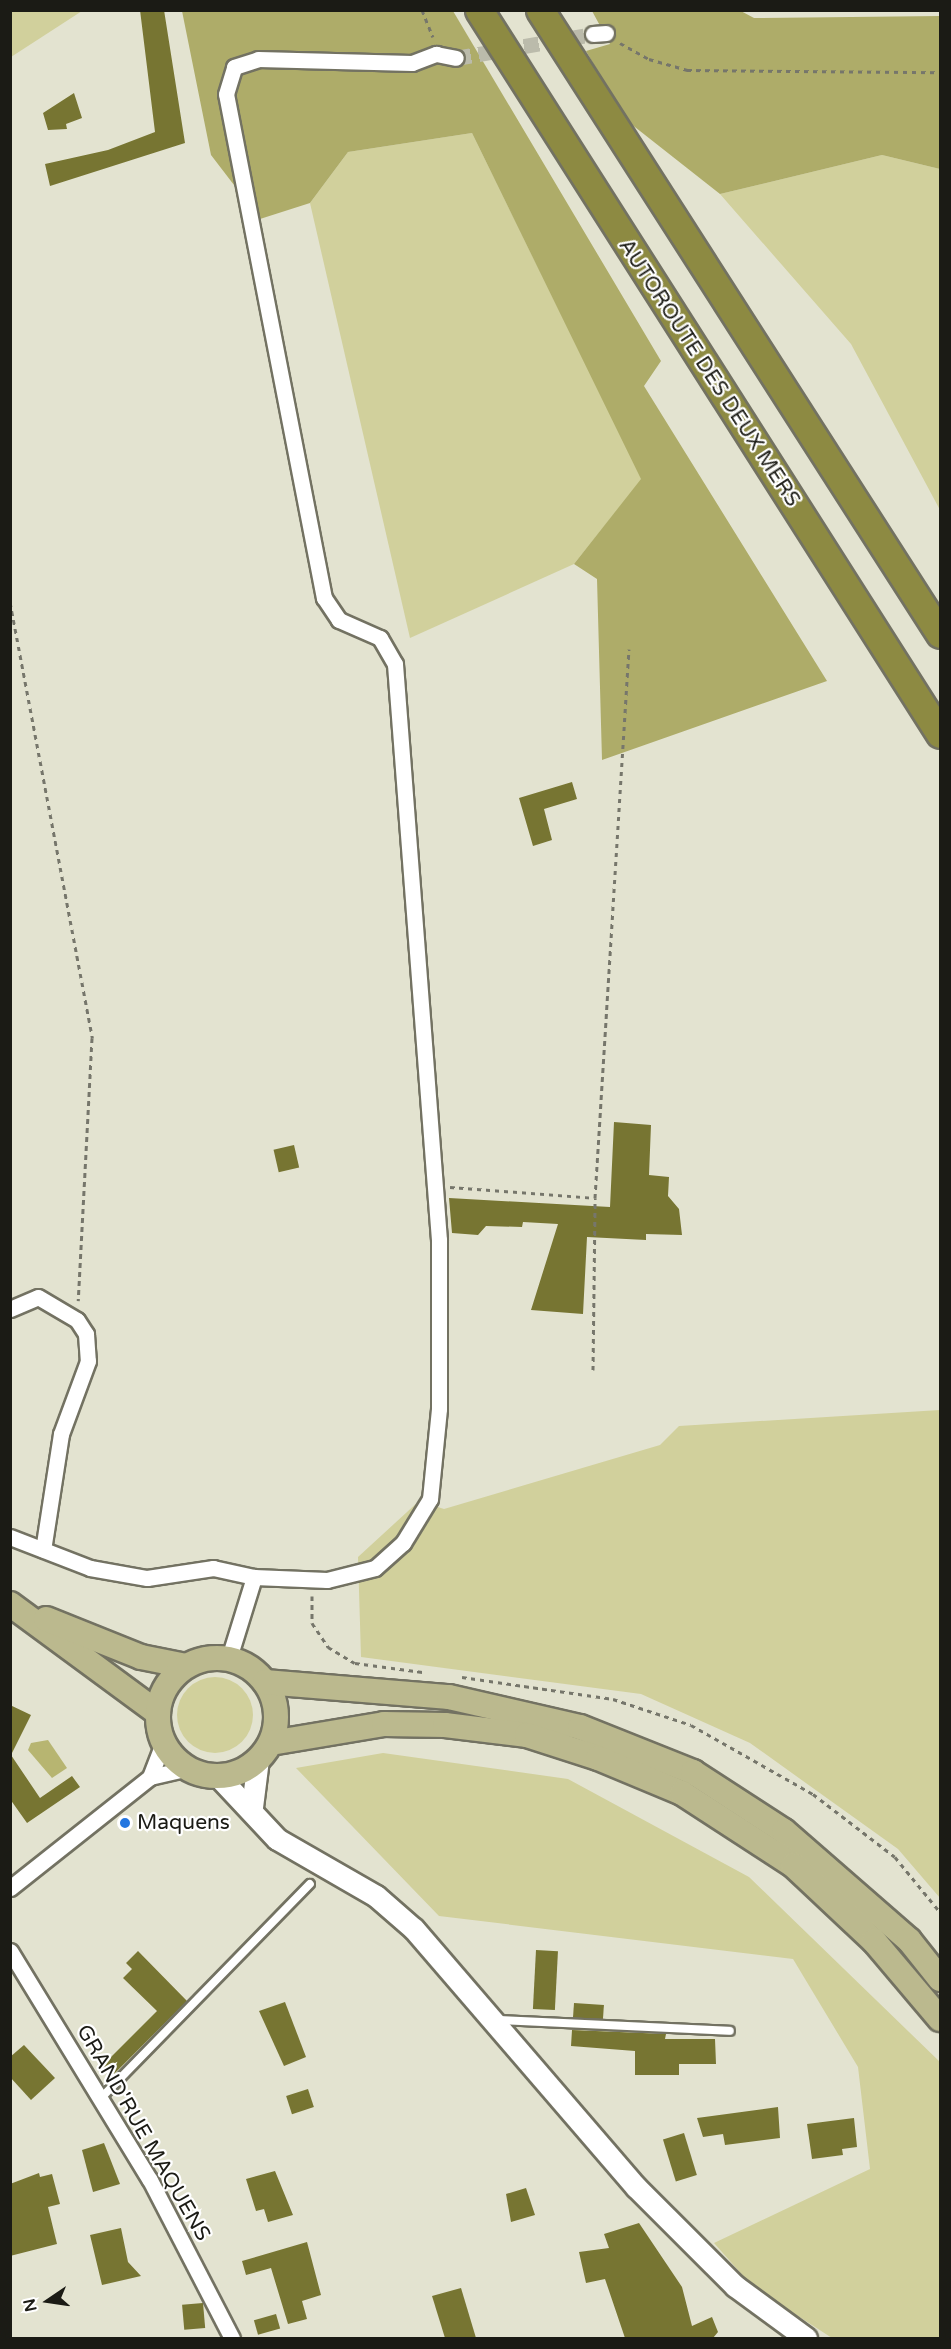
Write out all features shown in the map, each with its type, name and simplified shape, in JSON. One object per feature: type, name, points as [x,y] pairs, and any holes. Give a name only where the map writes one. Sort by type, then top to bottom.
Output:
[{"type":"highway","name":"AUTOROUTE DES DEUX MERS","points":[[479,10],[940,734]]},
{"type":"highway","points":[[540,10],[940,634]]},
{"type":"main road","points":[[14,1606],[141,1657],[186,1666]]},
{"type":"main road","points":[[14,1606],[158,1713]]},
{"type":"main road","points":[[252,1807],[265,1751],[276,1721],[274,1699],[265,1682],[248,1666],[229,1658],[207,1658],[186,1666],[166,1686],[158,1713],[164,1741],[172,1756],[189,1768],[218,1776],[240,1772],[265,1751],[384,1724],[445,1725],[527,1736],[598,1758],[682,1793],[793,1865],[874,1941],[940,2019]]},
{"type":"main road","points":[[265,1682],[449,1697],[580,1727],[693,1772],[784,1831],[909,1940],[940,1979]]},
{"type":"main road","points":[[218,1776],[252,1807],[277,1839],[376,1896],[414,1929],[496,2020],[636,2187],[735,2286],[806,2338]]},
{"type":"street","points":[[10,1537],[90,1568],[147,1578],[213,1568],[254,1577],[327,1580],[375,1568],[403,1543],[430,1499],[439,1408],[435,1186],[395,664],[381,638],[339,620],[324,598],[226,94],[234,67],[258,59],[412,63],[436,54],[456,58]]},
{"type":"street","points":[[10,1309],[38,1297],[77,1320],[86,1334],[88,1361],[61,1434],[43,1550]]},
{"type":"street","points":[[229,1658],[254,1577]]},
{"type":"street","points":[[150,1777],[164,1741]]},
{"type":"street","points":[[10,1888],[150,1777],[189,1768]]},
{"type":"street","name":"GRAND'RUE MAQUENS","points":[[10,1951],[150,2180],[232,2338]]},
{"type":"lane","points":[[101,2098],[310,1884]]},
{"type":"lane","points":[[496,2020],[730,2031]]},
{"type":"path","points":[[422,10],[436,54]]},
{"type":"path","points":[[600,33],[649,58],[687,70],[940,72]]},
{"type":"path","points":[[10,602],[92,1038],[77,1320]]},
{"type":"path","points":[[593,1370],[594,1198],[629,649]]},
{"type":"path","points":[[435,1186],[594,1198]]},
{"type":"shaded area","points":[[11,10],[82,10],[82,11],[11,57]]},
{"type":"shaded area","points":[[739,10],[754,18],[940,16],[940,169],[882,155],[720,194],[626,120],[586,51],[610,44],[592,11]]},
{"type":"shaded area","points":[[182,11],[453,11],[661,361],[644,386],[827,681],[602,760],[597,579],[574,564],[641,479],[472,133],[348,152],[310,203],[260,219],[211,155]]},
{"type":"shaded area","points":[[472,133],[642,479],[574,564],[410,638],[310,203],[348,152]]},
{"type":"shaded area","points":[[882,155],[940,169],[940,510],[851,344],[720,194]]},
{"type":"shaded area","points":[[940,1410],[940,1898],[898,1849],[750,1743],[641,1694],[361,1657],[358,1557],[419,1501],[444,1509],[660,1445],[679,1426]]},
{"type":"shaded area","points":[[215,1677],[230,1680],[242,1688],[250,1700],[253,1715],[250,1730],[242,1742],[230,1750],[215,1753],[200,1750],[188,1742],[180,1730],[177,1715],[180,1700],[188,1688],[200,1680]]},
{"type":"shaded area","points":[[48,1740],[67,1768],[52,1778],[28,1750],[31,1743]]},
{"type":"shaded area","points":[[383,1753],[568,1779],[749,1877],[940,2062],[940,2338],[832,2338],[753,2287],[714,2243],[870,2169],[858,2067],[793,1959],[439,1916],[296,1768]]},
{"type":"building","points":[[140,10],[164,10],[185,143],[50,186],[45,164],[108,150],[155,132]]},
{"type":"building","points":[[74,93],[82,118],[66,124],[67,129],[48,130],[43,113]]},
{"type":"building","points":[[572,782],[577,799],[544,809],[552,840],[533,846],[519,798]]},
{"type":"building","points":[[614,1122],[651,1125],[649,1175],[669,1177],[668,1196],[679,1209],[682,1235],[646,1234],[646,1240],[587,1237],[583,1314],[531,1310],[558,1224],[523,1222],[522,1227],[486,1226],[478,1235],[452,1233],[449,1198],[610,1207]]},
{"type":"building","points":[[294,1145],[299,1167],[279,1172],[274,1150]]},
{"type":"building","points":[[10,1705],[31,1715],[11,1755],[40,1798],[72,1776],[80,1787],[27,1823],[10,1799]]},
{"type":"building","points":[[536,1950],[558,1951],[555,2010],[533,2009]]},
{"type":"building","points":[[138,1951],[187,2001],[110,2078],[102,2066],[157,2011],[123,1978],[132,1969],[126,1963]]},
{"type":"building","points":[[285,2002],[306,2057],[284,2066],[259,2011]]},
{"type":"building","points":[[574,2003],[604,2005],[603,2020],[573,2018]]},
{"type":"building","points":[[572,2030],[666,2034],[665,2039],[715,2039],[716,2064],[679,2064],[679,2075],[635,2075],[635,2051],[571,2046]]},
{"type":"building","points":[[24,2045],[55,2078],[31,2100],[10,2077],[10,2057]]},
{"type":"building","points":[[308,2089],[314,2107],[292,2114],[286,2096]]},
{"type":"building","points":[[778,2107],[780,2138],[725,2145],[723,2134],[703,2137],[697,2118]]},
{"type":"building","points":[[854,2118],[857,2147],[842,2149],[843,2155],[812,2159],[807,2124]]},
{"type":"building","points":[[684,2133],[697,2175],[676,2182],[663,2139]]},
{"type":"building","points":[[104,2143],[120,2184],[93,2192],[82,2150]]},
{"type":"building","points":[[275,2171],[293,2215],[268,2222],[264,2209],[256,2211],[246,2179]]},
{"type":"building","points":[[39,2173],[40,2177],[52,2174],[60,2204],[48,2207],[57,2244],[10,2256],[10,2184]]},
{"type":"building","points":[[526,2188],[535,2215],[511,2222],[506,2194]]},
{"type":"building","points":[[639,2223],[682,2287],[692,2326],[712,2317],[718,2332],[713,2338],[625,2338],[605,2279],[586,2283],[579,2252],[609,2248],[604,2234]]},
{"type":"building","points":[[121,2228],[128,2262],[141,2276],[102,2285],[90,2235]]},
{"type":"building","points":[[307,2242],[321,2295],[302,2301],[307,2319],[288,2324],[271,2268],[246,2275],[242,2261]]},
{"type":"building","points":[[461,2288],[476,2338],[445,2338],[432,2296]]},
{"type":"building","points":[[203,2303],[205,2328],[184,2330],[182,2305]]},
{"type":"building","points":[[276,2314],[280,2328],[258,2335],[254,2320]]},
{"type":"tunnel","points":[[456,58],[593,34]]},
{"type":"place","name":"Maquens","points":[[125,1823]]}]
